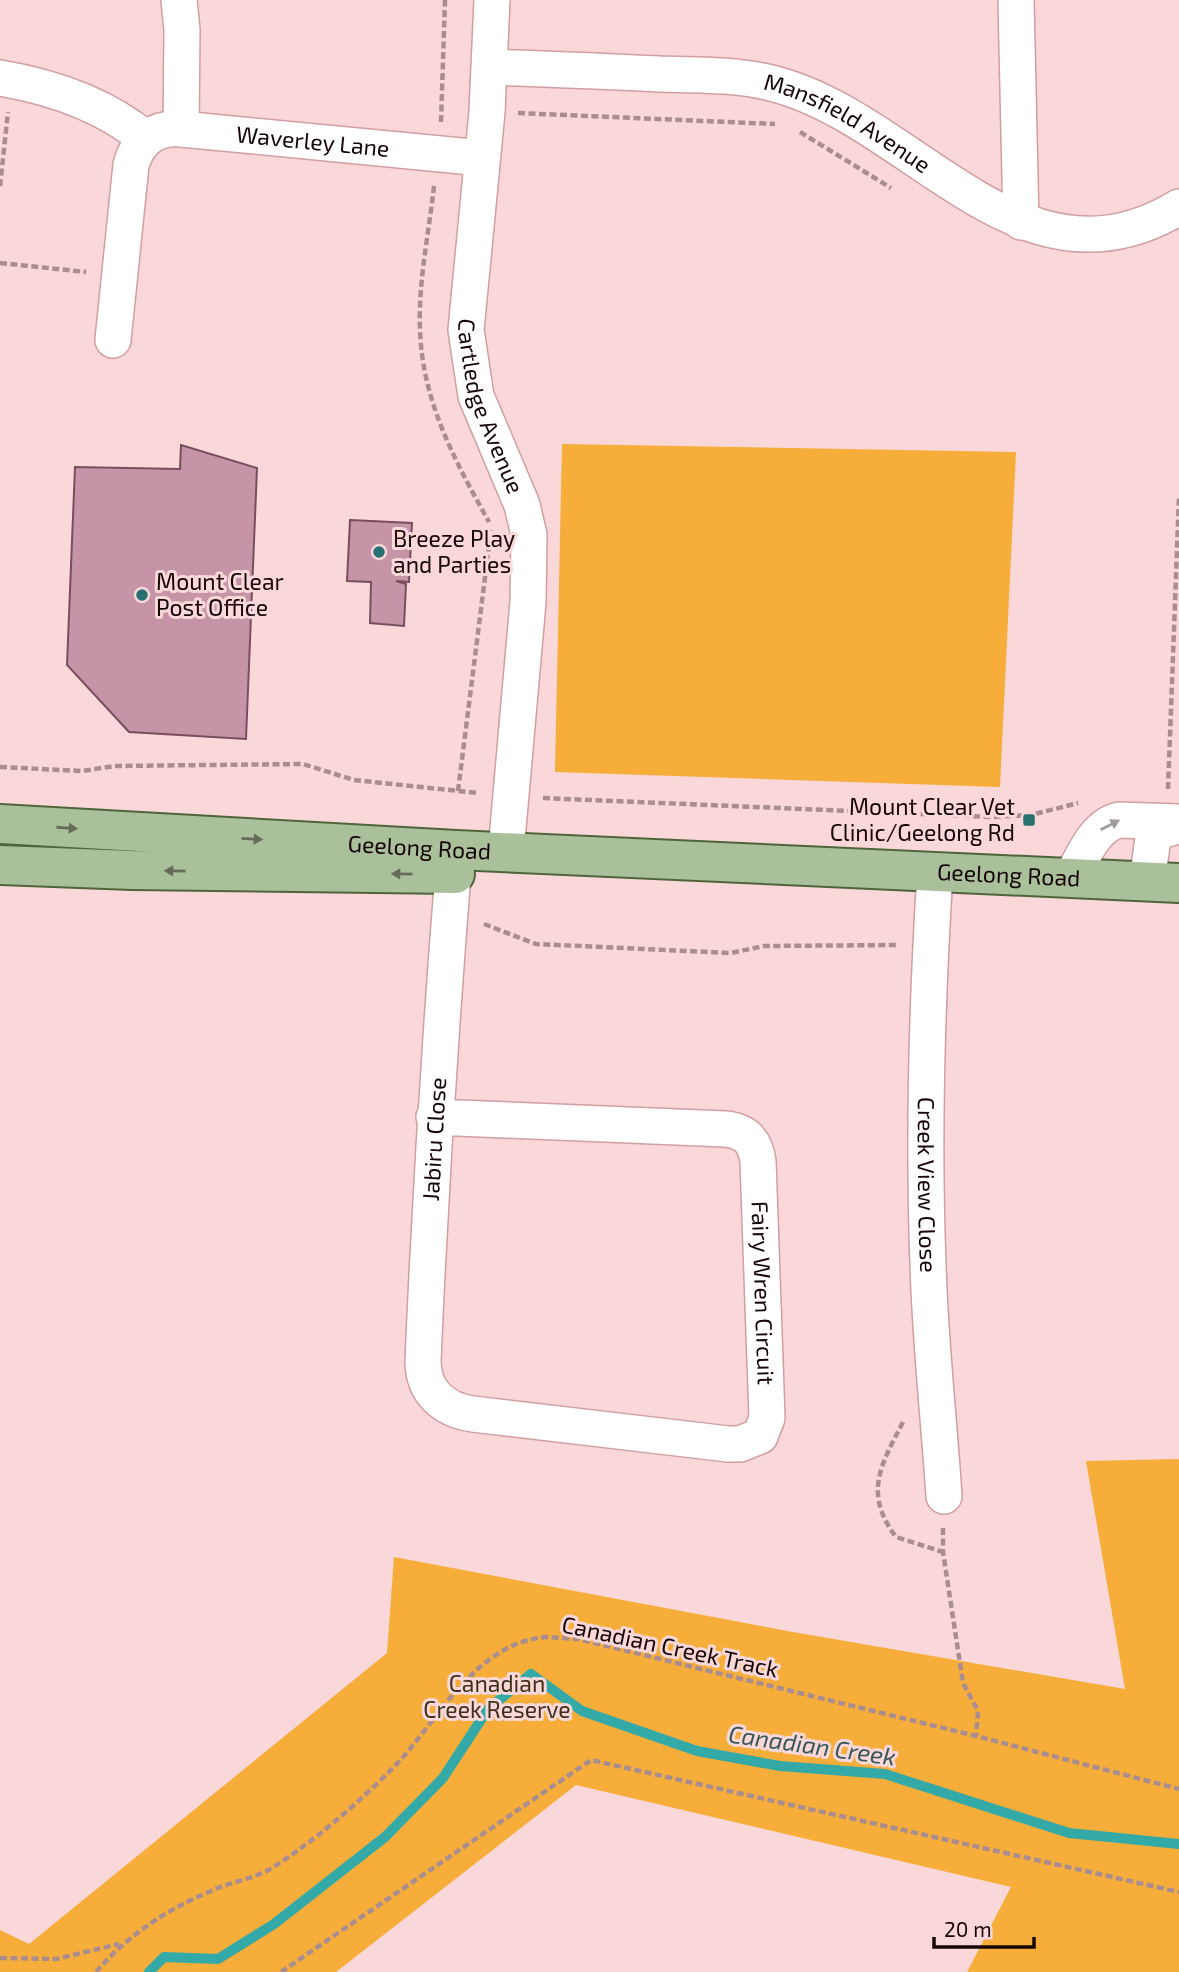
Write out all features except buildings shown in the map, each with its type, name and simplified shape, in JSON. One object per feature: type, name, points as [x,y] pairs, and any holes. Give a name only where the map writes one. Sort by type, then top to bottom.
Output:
[{"type":"main road","name":"Geelong Road","points":[[0,824],[454,862]]},
{"type":"main road","name":"Geelong Road","points":[[0,864],[132,870],[454,862],[838,866],[1163,882]]},
{"type":"street","points":[[179,0],[182,50],[181,129]]},
{"type":"street","name":"Cartledge Avenue","points":[[492,0],[487,112],[466,307],[468,353],[479,406],[522,505],[529,535],[527,602],[505,863]]},
{"type":"street","points":[[1016,0],[1021,222]]},
{"type":"street","name":"Mansfield Avenue","points":[[490,67],[723,76],[772,83],[830,106],[1021,222],[1045,231],[1093,234],[1177,220]]},
{"type":"street","points":[[4,95],[45,87],[119,117],[146,138],[135,153],[131,170],[113,340]]},
{"type":"street","name":"Waverley Lane","points":[[146,138],[164,129],[181,129],[482,159]]},
{"type":"street","points":[[1071,878],[1095,837],[1106,824],[1119,820],[1175,823]]},
{"type":"street","points":[[1163,882],[1153,838],[1175,823]]},
{"type":"street","name":"Jabiru Close","points":[[438,1399],[428,1385],[423,1367],[434,1117],[454,862]]},
{"type":"street","name":"Creek View Close","points":[[935,872],[926,1114],[926,1200],[944,1496]]},
{"type":"street","name":"Fairy Wren Circuit","points":[[434,1117],[725,1129],[747,1135],[755,1147],[758,1161],[767,1418],[764,1431],[757,1438],[727,1444],[473,1414],[457,1410],[438,1399]]},
{"type":"path","points":[[445,0],[438,155],[420,313],[423,366],[429,395],[448,445],[492,528],[458,791]]},
{"type":"path","points":[[0,186],[4,95]]},
{"type":"path","points":[[441,110],[768,122],[778,125]]},
{"type":"path","points":[[797,131],[902,194]]},
{"type":"path","points":[[0,263],[91,272]]},
{"type":"path","points":[[1175,823],[1179,496]]},
{"type":"path","points":[[0,767],[82,771],[115,766],[303,764],[354,780],[511,796],[992,817],[1031,816],[1082,802]]},
{"type":"path","points":[[944,1496],[943,1552],[963,1683],[978,1711],[976,1736]]},
{"type":"path","name":"Canadian Creek Track","points":[[96,1972],[120,1944],[211,1891],[265,1872],[300,1850],[393,1768],[477,1669],[513,1646],[545,1637],[578,1640],[976,1736],[1179,1789]]},
{"type":"path","points":[[281,1972],[591,1760],[1179,1892]]},
{"type":"path","points":[[0,1958],[56,1959],[120,1944]]},
{"type":"green space","points":[[562,444],[1016,452],[1000,787],[555,772]]},
{"type":"green space","name":"Canadian Creek Reserve","points":[[1179,1459],[1179,1972],[967,1972],[1011,1887],[576,1785],[336,1972],[0,1972],[0,1930],[29,1944],[387,1653],[394,1557],[793,1632],[1125,1689],[1086,1461]]},
{"type":"waterway","name":"Canadian Creek","points":[[149,1972],[164,1957],[218,1959],[274,1924],[385,1837],[443,1778],[488,1709],[531,1674],[582,1711],[697,1751],[780,1766],[885,1774],[1069,1833],[1179,1844]]},
{"type":"place","name":"Breeze Play and Parties","points":[[379,552]]},
{"type":"place","name":"Mount Clear Post Office","points":[[142,595]]},
{"type":"place","name":"Mount Clear Vet Clinic/Geelong Rd","points":[[1029,820]]}]
